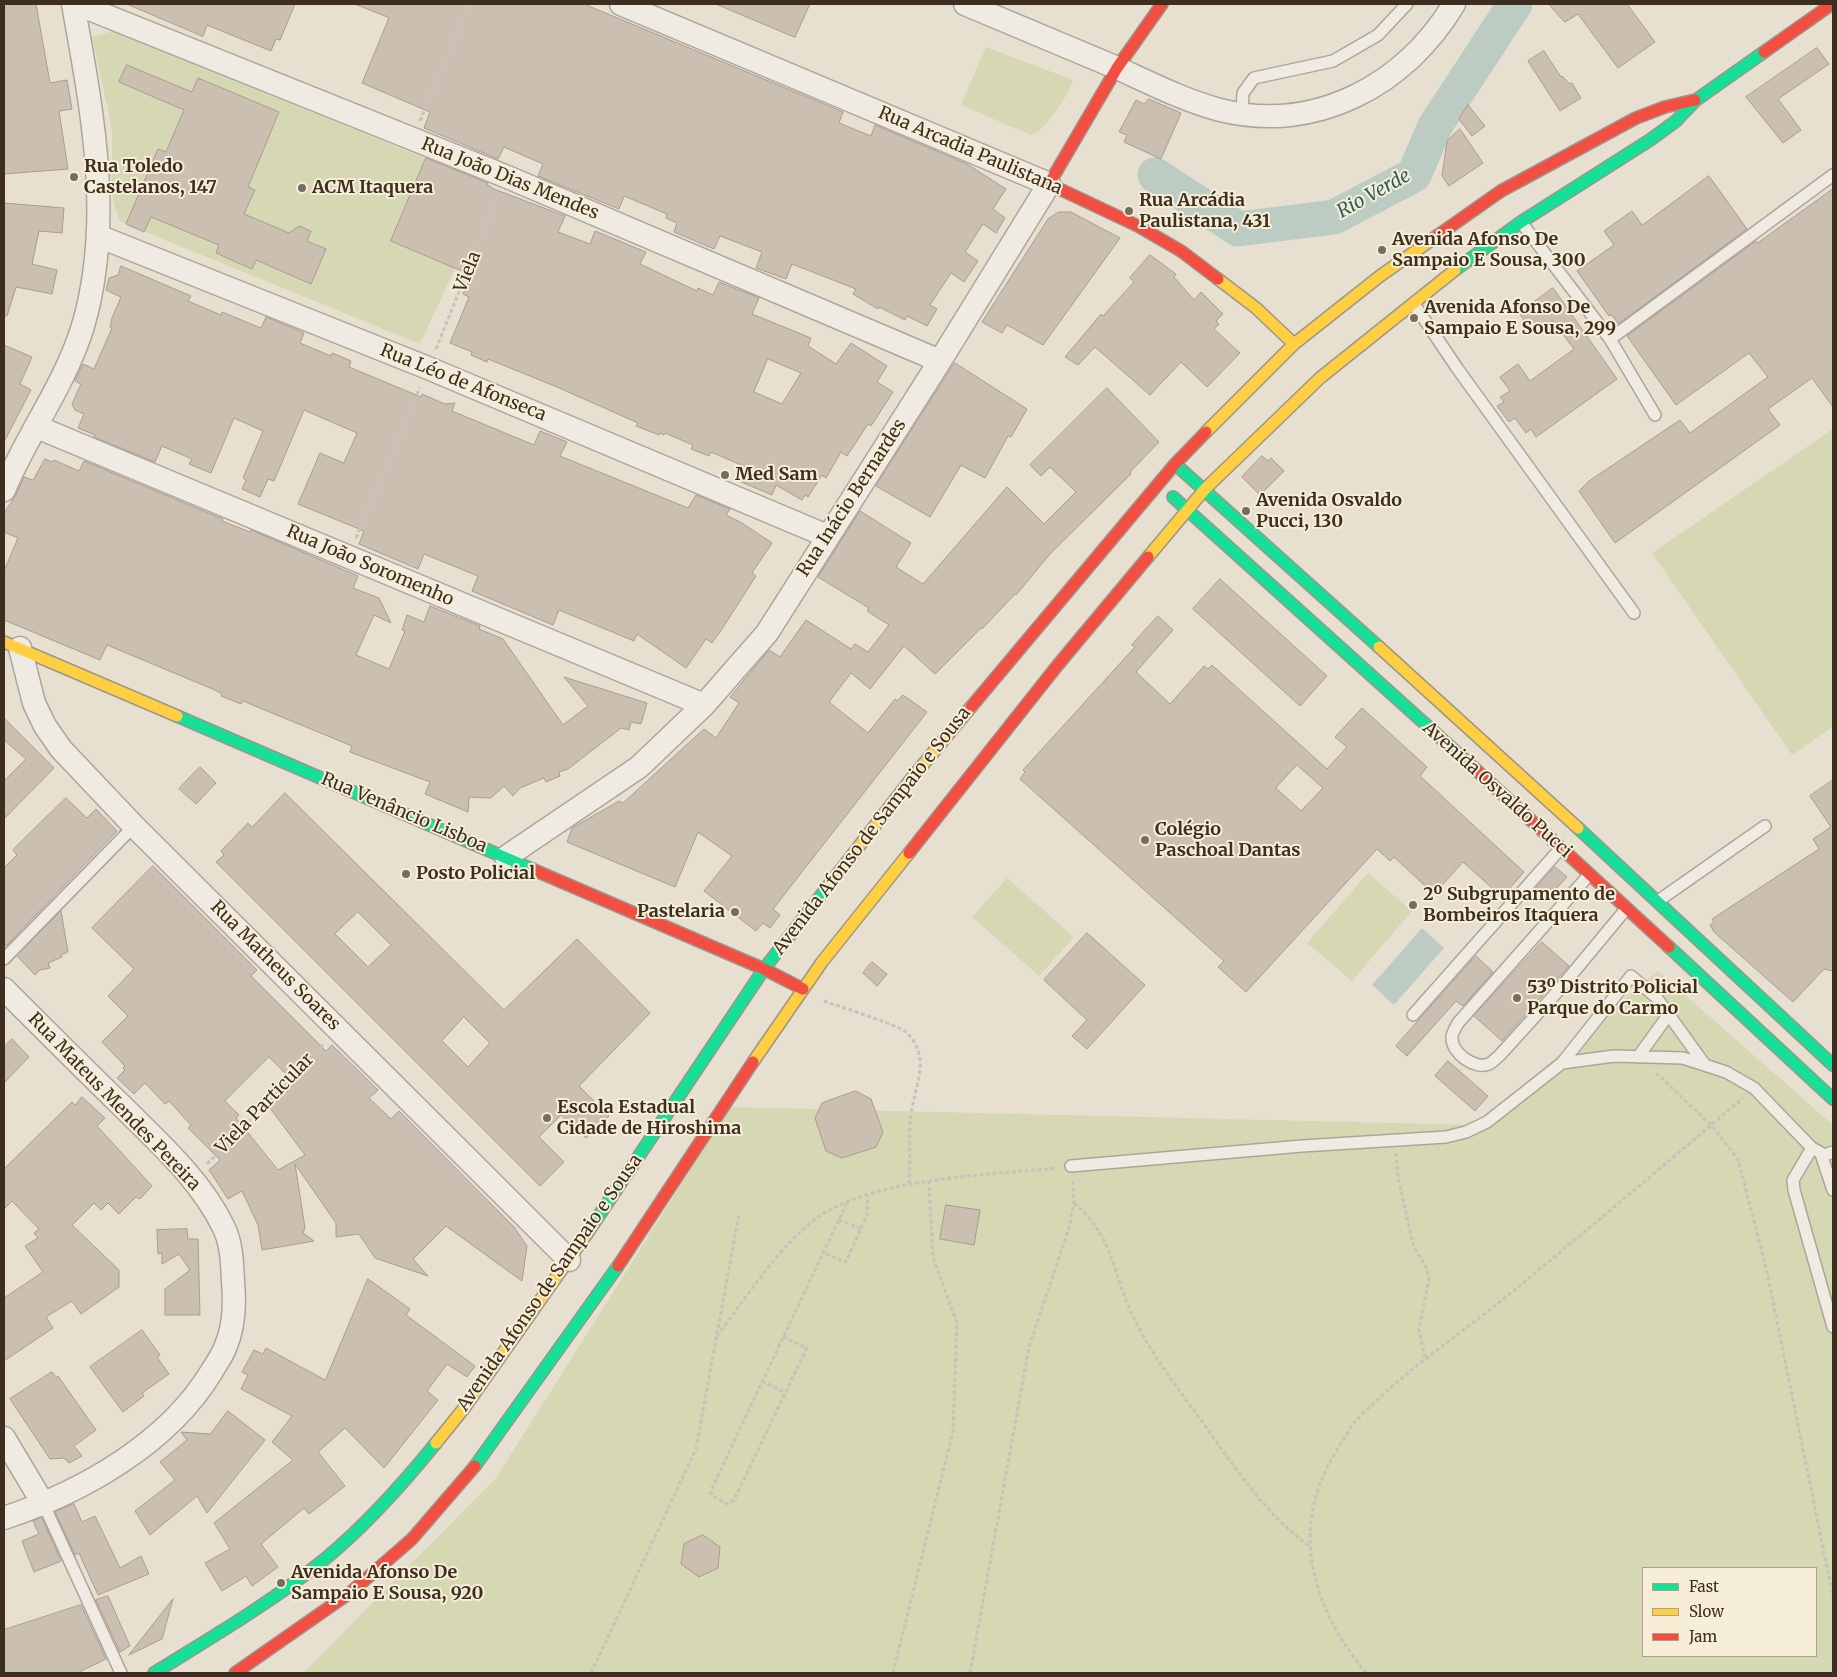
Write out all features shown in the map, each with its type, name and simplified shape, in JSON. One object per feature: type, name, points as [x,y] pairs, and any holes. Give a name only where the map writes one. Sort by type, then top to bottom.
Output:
[{"type":"main road","name":"Rua Inácio Bernardes","points":[[1049,184],[1117,68],[1162,4]]},
{"type":"main road","name":"Avenida Afonso de Sampaio e Sousa","points":[[235,1673],[255,1661],[351,1592],[412,1539],[488,1450],[632,1246],[802,989],[936,817],[1186,509],[1205,489],[1320,378],[1414,304],[1521,222],[1650,140],[1676,120],[1696,100],[1832,4]]},
{"type":"main road","name":"Avenida Afonso de Sampaio e Sousa","points":[[154,1673],[235,1623],[325,1559],[382,1507],[465,1407],[569,1260],[764,969],[910,779],[1175,464],[1294,344],[1380,276],[1504,194],[1636,118],[1665,107],[1696,100]]},
{"type":"main road","name":"Rua Arcadia Paulistana","points":[[1049,184],[1138,226],[1181,251],[1256,308],[1294,344]]},
{"type":"main road","points":[[1514,211],[1521,222]]},
{"type":"main road","name":"Avenida Osvaldo Pucci","points":[[1175,464],[1205,489],[1658,901],[1833,1065]]},
{"type":"main road","name":"Avenida Osvaldo Pucci","points":[[1157,484],[1832,1093]]},
{"type":"main road","name":"Rua Venâncio Lisboa","points":[[12,645],[764,969],[802,989]]},
{"type":"street","name":"Rua João Dias Mendes","points":[[75,4],[506,176],[940,361]]},
{"type":"street","points":[[4,490],[70,358],[83,326],[90,291],[98,236],[98,162],[75,4]]},
{"type":"street","name":"Rua Arcadia Paulistana","points":[[621,4],[1049,184]]},
{"type":"street","points":[[965,4],[1117,68],[1178,96],[1221,110],[1242,114],[1273,116],[1302,115],[1330,108],[1359,95],[1401,68],[1440,28],[1454,4]]},
{"type":"street","name":"Rua Inácio Bernardes","points":[[506,857],[639,767],[704,705],[767,633],[940,361],[1049,184]]},
{"type":"street","name":"Rua Léo de Afonseca","points":[[98,236],[428,368],[827,536]]},
{"type":"street","name":"Rua João Soromenho","points":[[37,426],[704,705]]},
{"type":"street","name":"Rua Matheus Soares","points":[[12,645],[45,726],[61,749],[134,826],[569,1260]]},
{"type":"street","name":"Rua Mateus Mendes Pereira","points":[[4,989],[152,1136],[207,1198],[224,1228],[232,1256],[234,1293],[232,1323],[225,1349],[206,1381],[177,1418],[125,1459],[44,1504],[4,1518]]},
{"type":"street","points":[[4,1438],[44,1504]]},
{"type":"lane","points":[[1242,114],[1243,93],[1247,84],[1254,78],[1333,61],[1378,35],[1407,4]]},
{"type":"lane","points":[[1610,339],[1833,175]]},
{"type":"lane","points":[[1521,222],[1610,339],[1655,415]]},
{"type":"lane","points":[[1414,304],[1457,368],[1634,613]]},
{"type":"lane","points":[[4,959],[134,826]]},
{"type":"lane","points":[[1658,901],[1765,826]]},
{"type":"lane","points":[[1413,1015],[1561,848]]},
{"type":"lane","points":[[1589,875],[1458,1023],[1452,1036],[1454,1046],[1462,1056],[1476,1065],[1488,1064],[1499,1056],[1626,909]]},
{"type":"lane","points":[[1071,1166],[1395,1140],[1466,1132],[1487,1122],[1562,1062],[1631,976],[1656,997],[1706,1066]]},
{"type":"lane","points":[[1638,1057],[1669,1014]]},
{"type":"lane","points":[[1562,1062],[1614,1056],[1683,1058],[1726,1072],[1754,1088],[1826,1154],[1833,1190]]},
{"type":"lane","points":[[1826,1154],[1793,1180],[1794,1190],[1833,1327]]},
{"type":"lane","points":[[44,1504],[120,1673]]},
{"type":"lane","points":[[255,1661],[260,1673]]},
{"type":"path","points":[[412,140],[469,4]]},
{"type":"path","name":"Viela","points":[[348,556],[428,368],[506,176]]},
{"type":"path","points":[[802,989],[824,1001],[905,1032],[918,1050],[922,1072],[911,1114],[909,1183]]},
{"type":"path","name":"Viela Particular","points":[[191,1178],[338,1029]]},
{"type":"path","points":[[1638,1057],[1711,1125],[1738,1159],[1767,1272],[1833,1596]]},
{"type":"path","points":[[1366,1673],[1349,1653],[1326,1614],[1314,1576],[1309,1546],[1315,1499],[1327,1466],[1353,1425],[1425,1358],[1476,1321],[1754,1088]]},
{"type":"path","points":[[1395,1140],[1398,1177],[1414,1248],[1427,1269],[1429,1278],[1419,1330],[1425,1358]]},
{"type":"path","points":[[717,1336],[779,1255],[803,1230],[829,1211],[847,1203],[909,1183],[1071,1166],[1074,1204],[1069,1228],[1028,1347],[970,1673]]},
{"type":"path","points":[[894,1673],[954,1431],[956,1323],[933,1258],[929,1182]]},
{"type":"path","points":[[823,1253],[846,1262],[867,1214],[868,1196]]},
{"type":"path","points":[[783,1337],[807,1348],[734,1500],[728,1504],[712,1496],[711,1492],[762,1381],[823,1253],[847,1203]]},
{"type":"path","points":[[1074,1204],[1089,1217],[1108,1245],[1128,1306],[1164,1369],[1268,1509],[1290,1532],[1309,1546]]},
{"type":"path","points":[[591,1673],[696,1449],[739,1214]]},
{"type":"path","points":[[839,1220],[861,1230]]},
{"type":"path","points":[[762,1381],[786,1393]]},
{"type":"green space","name":"ACM Itaquera","points":[[113,31],[493,186],[420,344],[121,222],[116,212],[112,191],[111,124],[91,37]]},
{"type":"green space","points":[[986,47],[1073,80],[1056,112],[1036,133],[1031,135],[961,105]]},
{"type":"green space","points":[[1833,429],[1833,727],[1792,755],[1652,553]]},
{"type":"green space","points":[[1368,873],[1412,911],[1352,981],[1307,943]]},
{"type":"green space","points":[[1007,878],[1074,937],[1039,976],[972,917]]},
{"type":"green space","points":[[1658,971],[1833,1125],[1833,1673],[303,1673],[496,1478],[730,1107],[1476,1125]]},
{"type":"shaded area","points":[[1422,928],[1444,948],[1394,1005],[1372,985]]},
{"type":"building","points":[[4,4],[36,4],[50,83],[67,80],[72,109],[59,111],[68,169],[4,174]]},
{"type":"building","points":[[127,4],[295,4],[280,40],[276,39],[271,51],[207,25],[203,36]]},
{"type":"building","points":[[355,4],[584,4],[843,112],[839,123],[871,136],[875,125],[967,164],[1006,189],[993,209],[1005,218],[996,233],[983,224],[965,252],[978,261],[964,282],[951,273],[930,305],[937,309],[927,326],[907,316],[905,320],[879,307],[878,309],[853,294],[856,289],[792,264],[786,279],[756,268],[762,252],[720,236],[714,249],[674,232],[677,223],[666,218],[667,214],[624,196],[619,209],[538,176],[543,164],[504,147],[498,159],[424,128],[430,112],[362,83],[389,18]]},
{"type":"building","points":[[716,4],[810,4],[795,37]]},
{"type":"building","points":[[1549,4],[1627,4],[1655,42],[1618,68],[1578,14],[1565,22]]},
{"type":"building","points":[[1817,48],[1829,64],[1778,99],[1801,130],[1783,143],[1746,97]]},
{"type":"building","points":[[1544,51],[1561,77],[1570,84],[1572,83],[1581,98],[1560,111],[1528,61]]},
{"type":"building","points":[[127,65],[192,92],[198,78],[279,112],[248,187],[255,190],[244,214],[289,233],[299,226],[311,231],[307,241],[326,249],[311,284],[256,260],[252,269],[216,253],[219,245],[151,217],[144,232],[126,224],[158,149],[166,152],[184,110],[119,82]]},
{"type":"building","points":[[1149,99],[1181,113],[1161,159],[1124,142],[1127,135],[1119,132],[1136,100],[1144,104]]},
{"type":"building","points":[[1468,105],[1485,126],[1472,136],[1459,119]]},
{"type":"building","points":[[1460,129],[1483,163],[1449,186],[1442,176],[1447,141]]},
{"type":"building","points":[[426,158],[488,183],[487,185],[494,189],[565,216],[558,232],[590,244],[595,231],[646,252],[640,264],[697,291],[698,288],[713,295],[719,282],[759,298],[752,314],[811,338],[808,346],[836,364],[851,343],[887,366],[877,382],[893,392],[871,426],[868,424],[847,456],[841,452],[826,478],[822,475],[808,497],[805,495],[802,500],[776,485],[772,495],[739,481],[746,467],[711,452],[709,456],[691,449],[693,445],[665,433],[664,435],[660,433],[659,435],[636,426],[638,423],[488,359],[487,362],[471,355],[472,352],[450,343],[469,297],[463,294],[471,275],[391,241]],"holes":[[[768,359],[801,373],[782,404],[754,392]]]},
{"type":"building","points":[[1709,176],[1747,229],[1618,324],[1612,315],[1609,316],[1577,271],[1614,245],[1604,231],[1632,211],[1642,225]]},
{"type":"building","points":[[1833,189],[1833,407],[1812,378],[1768,409],[1780,425],[1615,543],[1579,491],[1589,481],[1680,420],[1690,433],[1768,377],[1749,353],[1676,405],[1627,336],[1756,241],[1757,243]]},
{"type":"building","points":[[4,203],[64,208],[62,233],[39,231],[32,264],[57,270],[52,294],[16,287],[7,316],[4,316]]},
{"type":"building","points":[[1059,212],[1071,212],[1120,238],[1043,345],[1007,325],[1002,333],[982,322],[1048,219]]},
{"type":"building","points":[[1150,255],[1176,274],[1174,277],[1194,300],[1201,292],[1223,314],[1216,321],[1219,324],[1214,329],[1240,353],[1207,387],[1181,362],[1150,395],[1095,347],[1078,365],[1065,357],[1101,314],[1103,316],[1134,282],[1130,278]]},
{"type":"building","points":[[121,266],[191,296],[188,301],[221,315],[222,312],[261,328],[266,317],[304,333],[300,343],[331,356],[332,353],[351,361],[349,367],[421,397],[422,394],[445,404],[455,403],[452,411],[534,445],[540,431],[567,442],[560,456],[688,508],[696,495],[730,509],[726,515],[772,543],[752,573],[756,576],[722,629],[712,643],[706,639],[686,668],[637,634],[634,641],[559,610],[553,625],[472,591],[478,576],[424,554],[418,569],[359,544],[364,531],[298,504],[320,453],[344,463],[357,433],[304,410],[274,481],[268,479],[260,497],[242,489],[246,480],[243,478],[263,431],[234,418],[211,473],[189,464],[192,459],[162,446],[155,462],[94,437],[95,435],[78,428],[84,414],[75,410],[72,404],[81,384],[75,381],[83,364],[94,369],[112,328],[110,327],[112,318],[121,297],[106,290],[109,278],[118,275]]},
{"type":"building","points":[[1553,288],[1617,379],[1536,437],[1531,429],[1526,433],[1515,418],[1509,422],[1497,406],[1504,402],[1500,397],[1510,391],[1500,377],[1518,364],[1530,381],[1574,349],[1553,321],[1534,334],[1519,313]]},
{"type":"building","points":[[4,345],[32,357],[20,384],[31,390],[4,442]]},
{"type":"building","points":[[955,363],[1027,409],[1011,437],[1008,436],[985,478],[961,465],[930,517],[876,486]]},
{"type":"building","points":[[1107,388],[1159,442],[1130,472],[1131,474],[1050,554],[1016,595],[935,674],[904,646],[870,689],[851,673],[829,702],[868,733],[895,699],[897,701],[903,695],[927,712],[773,909],[780,915],[770,928],[763,923],[756,931],[704,891],[732,856],[698,832],[675,887],[567,842],[572,828],[619,801],[623,803],[704,729],[716,738],[739,703],[730,697],[769,650],[780,657],[806,620],[851,649],[855,644],[868,652],[889,625],[867,611],[869,608],[818,577],[860,511],[911,543],[896,567],[923,584],[1007,487],[1044,524],[1076,492],[1050,467],[1041,476],[1030,465]]},
{"type":"building","points":[[1262,456],[1268,461],[1271,458],[1284,471],[1260,495],[1242,477]]},
{"type":"building","points":[[45,459],[52,462],[54,460],[79,471],[84,461],[223,519],[222,521],[250,532],[251,530],[358,576],[353,588],[379,598],[391,623],[374,615],[356,655],[389,669],[405,631],[402,630],[407,615],[424,622],[430,606],[480,626],[479,629],[503,639],[563,725],[588,706],[564,677],[647,703],[641,724],[631,722],[629,730],[621,728],[568,769],[559,772],[560,776],[546,782],[544,778],[520,788],[513,796],[504,786],[491,798],[469,797],[468,812],[425,794],[430,782],[350,752],[352,746],[243,701],[241,704],[221,696],[222,694],[215,690],[107,645],[100,660],[4,620],[4,571],[18,538],[4,532],[4,513],[16,495],[24,477],[33,480]]},
{"type":"building","points":[[1220,579],[1327,676],[1300,706],[1193,609]]},
{"type":"building","points":[[1158,616],[1173,630],[1136,672],[1170,704],[1204,666],[1208,669],[1212,665],[1327,769],[1347,747],[1335,737],[1362,708],[1427,767],[1420,776],[1524,872],[1502,897],[1463,862],[1434,894],[1394,857],[1390,861],[1377,849],[1246,992],[1218,967],[1224,961],[1020,779],[1025,772],[1023,770],[1135,647],[1132,645]],"holes":[[[1297,765],[1323,788],[1301,811],[1276,788]]]},
{"type":"building","points":[[4,718],[54,768],[4,819],[4,781],[26,759],[4,740]]},
{"type":"building","points":[[200,767],[216,783],[196,804],[179,789]]},
{"type":"building","points":[[1833,780],[1833,971],[1824,969],[1793,1002],[1714,932],[1710,925],[1714,922],[1712,919],[1819,849],[1813,839],[1831,827],[1810,796]]},
{"type":"building","points":[[285,793],[504,1010],[577,939],[650,1013],[579,1086],[609,1116],[586,1138],[561,1115],[539,1137],[564,1162],[540,1186],[216,862],[224,855],[221,851],[248,823],[252,827]],"holes":[[[358,912],[391,945],[368,967],[335,934]],[[464,1017],[490,1043],[468,1067],[442,1041]]]},
{"type":"building","points":[[66,798],[87,818],[96,809],[117,831],[6,946],[4,943],[4,868],[17,855],[13,850]]},
{"type":"building","points":[[153,866],[257,970],[251,976],[326,1051],[332,1045],[378,1090],[369,1098],[391,1119],[399,1111],[514,1227],[527,1246],[522,1281],[446,1226],[413,1259],[428,1276],[375,1258],[359,1234],[336,1237],[336,1223],[295,1164],[305,1228],[303,1233],[314,1241],[262,1250],[258,1225],[242,1191],[228,1199],[209,1170],[220,1160],[188,1128],[191,1125],[169,1101],[165,1104],[145,1083],[134,1094],[117,1078],[125,1070],[123,1068],[125,1066],[102,1042],[128,1016],[108,996],[134,969],[92,928]],"holes":[[[269,1057],[295,1083],[270,1108],[305,1155],[278,1170],[236,1118],[239,1115],[225,1101]]]},
{"type":"building","points":[[1555,867],[1567,877],[1545,901],[1534,891]]},
{"type":"building","points":[[61,911],[68,952],[48,963],[50,968],[40,970],[35,975],[17,956]]},
{"type":"building","points":[[1087,933],[1145,985],[1087,1049],[1072,1036],[1087,1020],[1044,980]]},
{"type":"building","points":[[1542,942],[1569,966],[1502,1041],[1474,1016]]},
{"type":"building","points":[[1476,956],[1493,972],[1463,1006],[1456,1001],[1407,1056],[1396,1046]]},
{"type":"building","points":[[872,962],[887,974],[877,986],[863,973]]},
{"type":"building","points":[[12,1039],[29,1057],[4,1083],[4,1047]]},
{"type":"building","points":[[1448,1061],[1488,1096],[1475,1111],[1435,1076]]},
{"type":"building","points":[[856,1091],[871,1099],[883,1132],[876,1147],[842,1158],[826,1151],[815,1118],[822,1103]]},
{"type":"building","points":[[82,1097],[105,1118],[97,1126],[152,1186],[140,1199],[136,1197],[119,1214],[108,1203],[101,1210],[94,1203],[72,1225],[119,1270],[119,1287],[81,1314],[72,1301],[46,1317],[53,1328],[4,1361],[4,1298],[43,1272],[25,1246],[38,1238],[34,1233],[39,1229],[12,1201],[4,1209],[4,1169],[72,1102],[75,1105]]},
{"type":"building","points":[[946,1205],[980,1210],[974,1245],[940,1239]]},
{"type":"building","points":[[187,1229],[188,1239],[198,1239],[200,1315],[165,1315],[165,1289],[190,1270],[179,1254],[162,1264],[162,1253],[158,1254],[157,1230]]},
{"type":"building","points":[[368,1279],[410,1309],[406,1315],[475,1366],[467,1377],[447,1364],[427,1391],[438,1400],[384,1468],[345,1428],[318,1452],[345,1486],[309,1514],[304,1508],[261,1544],[278,1567],[252,1586],[246,1576],[222,1591],[205,1563],[230,1549],[214,1523],[293,1460],[272,1442],[292,1416],[241,1389],[248,1375],[242,1372],[254,1350],[263,1354],[266,1348],[325,1380]]},
{"type":"building","points":[[142,1330],[160,1355],[157,1357],[169,1374],[142,1393],[144,1396],[123,1412],[90,1367]]},
{"type":"building","points":[[52,1372],[57,1378],[58,1376],[96,1430],[74,1446],[82,1456],[69,1463],[64,1458],[50,1459],[10,1399]]},
{"type":"building","points":[[228,1411],[265,1440],[207,1513],[197,1496],[150,1535],[135,1511],[175,1480],[160,1462],[187,1440],[181,1432],[210,1434]]},
{"type":"building","points":[[74,1504],[82,1522],[95,1516],[120,1568],[141,1556],[149,1574],[98,1595],[79,1553],[75,1555],[55,1512]]},
{"type":"building","points":[[42,1518],[61,1561],[34,1572],[22,1541],[39,1534],[33,1521]]},
{"type":"building","points":[[703,1535],[720,1547],[718,1568],[699,1577],[681,1564],[684,1544]]},
{"type":"building","points":[[108,1596],[130,1646],[120,1652],[96,1600]]},
{"type":"building","points":[[173,1599],[162,1639],[129,1655]]},
{"type":"building","points":[[81,1605],[106,1659],[77,1673],[4,1673],[4,1630]]},
{"type":"waterway","name":"Rio Verde","points":[[1155,175],[1238,229],[1334,217],[1414,175],[1435,126],[1515,4]]},
{"type":"traffic: fast","points":[[1455,270],[1521,222],[1650,140],[1676,121],[1696,100],[1764,52]]},
{"type":"traffic: fast","points":[[1175,464],[1379,647]]},
{"type":"traffic: fast","points":[[1173,497],[1474,768]]},
{"type":"traffic: fast","points":[[177,716],[534,870]]},
{"type":"traffic: fast","points":[[1578,828],[1833,1065]]},
{"type":"traffic: fast","points":[[586,1235],[764,969],[829,885]]},
{"type":"traffic: fast","points":[[1669,947],[1833,1099]]},
{"type":"traffic: fast","points":[[475,1466],[618,1266]]},
{"type":"traffic: fast","points":[[154,1673],[263,1604],[325,1559],[383,1504],[436,1443]]},
{"type":"traffic: slow","points":[[1206,432],[1294,344],[1380,276],[1437,236]]},
{"type":"traffic: slow","points":[[1148,557],[1205,489],[1320,378],[1455,270]]},
{"type":"traffic: slow","points":[[1218,279],[1256,308],[1294,344]]},
{"type":"traffic: slow","points":[[4,642],[177,716]]},
{"type":"traffic: slow","points":[[1379,647],[1578,828]]},
{"type":"traffic: slow","points":[[829,885],[911,779],[971,707]]},
{"type":"traffic: slow","points":[[753,1062],[822,962],[909,853]]},
{"type":"traffic: slow","points":[[436,1443],[465,1407],[586,1235]]},
{"type":"traffic: jam","points":[[1162,4],[1117,68],[1049,184],[1138,226],[1181,251],[1218,279]]},
{"type":"traffic: jam","points":[[1764,52],[1832,4]]},
{"type":"traffic: jam","points":[[1437,236],[1501,191],[1636,118],[1665,107],[1695,100]]},
{"type":"traffic: jam","points":[[971,707],[1175,464],[1206,432]]},
{"type":"traffic: jam","points":[[909,853],[1057,666],[1148,557]]},
{"type":"traffic: jam","points":[[1474,768],[1669,947]]},
{"type":"traffic: jam","points":[[534,870],[764,969],[803,989]]},
{"type":"traffic: jam","points":[[618,1266],[753,1062]]},
{"type":"traffic: jam","points":[[235,1673],[351,1592],[412,1539],[475,1466]]},
{"type":"place","name":"Rua Toledo Castelanos, 147","points":[[74,177]]},
{"type":"place","name":"ACM Itaquera","points":[[302,188]]},
{"type":"place","name":"Rua Arcádia Paulistana, 431","points":[[1129,211]]},
{"type":"place","name":"Avenida Afonso De Sampaio E Sousa, 300","points":[[1382,250]]},
{"type":"place","name":"Avenida Afonso De Sampaio E Sousa, 299","points":[[1414,318]]},
{"type":"place","name":"Med Sam","points":[[725,475]]},
{"type":"place","name":"Avenida Osvaldo Pucci, 130","points":[[1246,511]]},
{"type":"place","name":"Colégio Paschoal Dantas","points":[[1145,840]]},
{"type":"place","name":"Posto Policial","points":[[406,874]]},
{"type":"place","name":"2º Subgrupamento de Bombeiros Itaquera","points":[[1413,905]]},
{"type":"place","name":"Pastelaria","points":[[735,912]]},
{"type":"place","name":"53º Distrito Policial Parque do Carmo","points":[[1517,998]]},
{"type":"place","name":"Escola Estadual Cidade de Hiroshima","points":[[547,1118]]},
{"type":"place","name":"Avenida Afonso De Sampaio E Sousa, 920","points":[[281,1583]]}]
